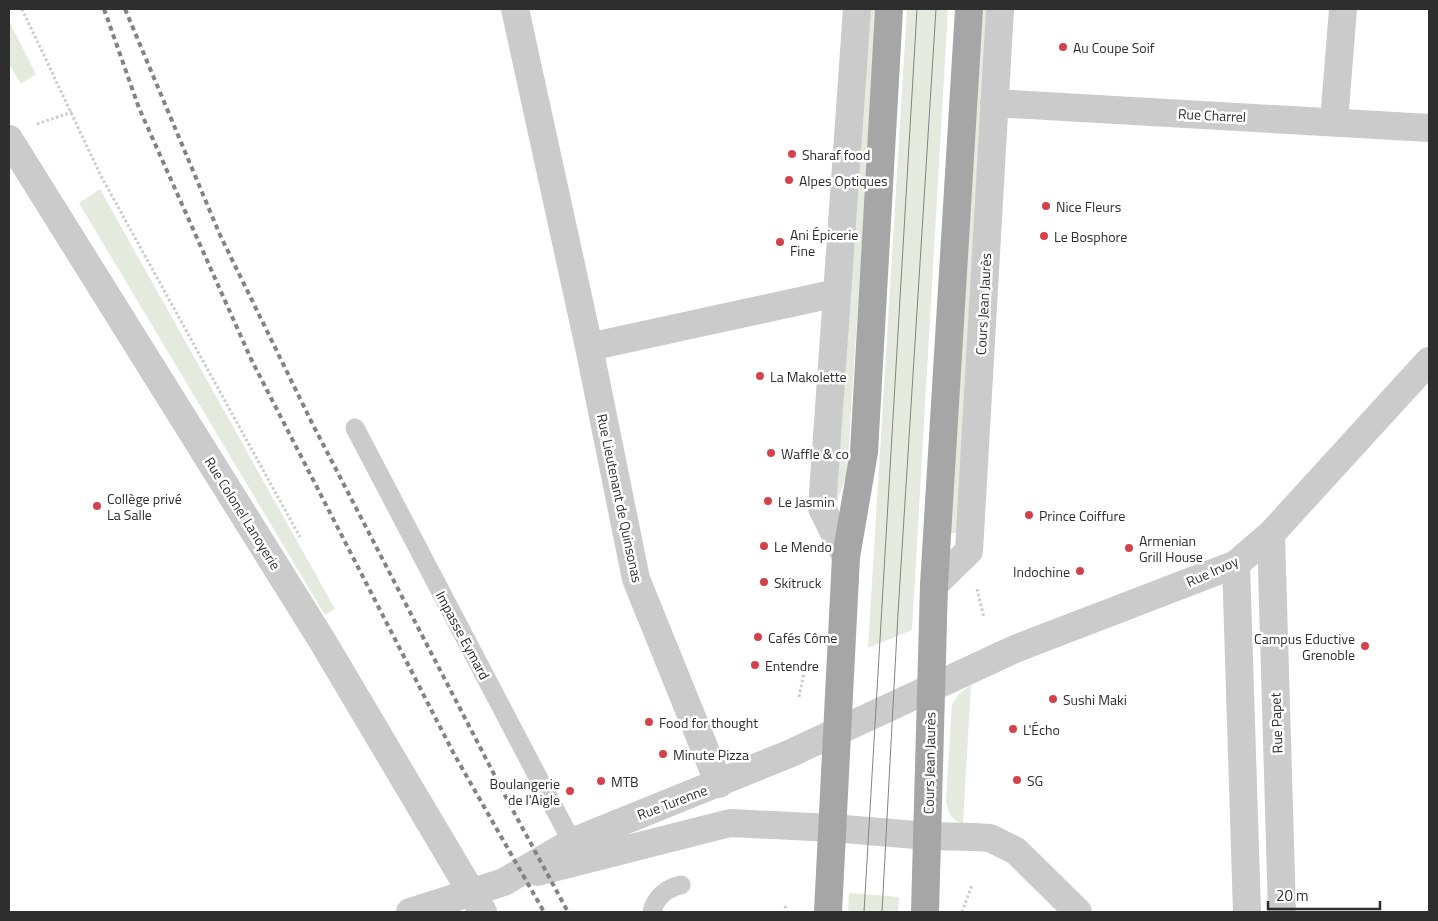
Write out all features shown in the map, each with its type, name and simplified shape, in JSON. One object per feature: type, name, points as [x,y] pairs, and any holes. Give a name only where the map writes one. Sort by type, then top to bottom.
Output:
[{"type":"main road","points":[[828,912],[834,828],[846,557],[864,452],[889,9]]},
{"type":"main road","name":"Cours Jean Jaurès","points":[[925,912],[934,585],[969,9]]},
{"type":"street","name":"Rue Lieutenant de Quinsonas","points":[[515,9],[589,347],[636,579],[719,784]]},
{"type":"street","points":[[846,557],[822,508],[857,9]]},
{"type":"street","name":"Cours Jean Jaurès","points":[[934,585],[969,551],[1000,9]]},
{"type":"street","points":[[1334,121],[1343,9]]},
{"type":"street","name":"Rue Charrel","points":[[994,103],[1334,121],[1429,128]]},
{"type":"street","name":"Rue Colonel Lanoyerie","points":[[9,139],[323,642],[478,902]]},
{"type":"street","points":[[589,347],[837,293]]},
{"type":"street","name":"Rue Irvoy","points":[[930,689],[1022,646],[1236,564],[1271,534],[1429,361]]},
{"type":"street","name":"Rue Papet","points":[[1271,534],[1282,912]]},
{"type":"street","points":[[1236,564],[1247,912]]},
{"type":"street","name":"Cours Jean Jaurès","points":[[838,732],[930,689]]},
{"type":"street","name":"Rue Turenne","points":[[410,912],[478,902],[510,879],[572,842],[719,784],[838,732]]},
{"type":"street","name":"Rue Turenne","points":[[510,879],[730,823],[834,828]]},
{"type":"street","points":[[834,828],[927,836],[990,838],[1016,851],[1078,912]]},
{"type":"lane","name":"Impasse Eymard","points":[[355,428],[572,842]]},
{"type":"lane","points":[[652,912],[654,903],[664,892],[681,885]]},
{"type":"path","points":[[22,9],[101,176],[301,539]]},
{"type":"path","points":[[37,124],[72,112]]},
{"type":"path","points":[[962,912],[972,885]]},
{"type":"path","points":[[785,906],[787,912]]},
{"type":"shaded area","points":[[864,9],[877,9],[847,473],[837,502],[835,474]]},
{"type":"shaded area","points":[[907,9],[948,9],[912,630],[868,648]]},
{"type":"shaded area","points":[[980,9],[991,9],[960,533],[949,533]]},
{"type":"shaded area","points":[[9,21],[36,74],[21,84],[9,64]]},
{"type":"shaded area","points":[[100,189],[335,609],[325,615],[79,203]]},
{"type":"shaded area","points":[[971,685],[963,824],[951,816],[946,801],[952,704],[960,693]]},
{"type":"shaded area","points":[[849,893],[899,897],[898,912],[848,912]]},
{"type":"tram line","points":[[864,912],[917,9]]},
{"type":"tram line","points":[[882,912],[898,613],[936,9]]},
{"type":"railway","points":[[104,9],[139,108],[251,359],[454,754],[544,912]]},
{"type":"railway","points":[[125,9],[220,235],[312,423],[510,805],[568,912]]},
{"type":"place","name":"Au Coupe Soif","points":[[1063,47]]},
{"type":"place","name":"Sharaf food","points":[[792,154]]},
{"type":"place","name":"Alpes Optiques","points":[[789,180]]},
{"type":"place","name":"Nice Fleurs","points":[[1046,206]]},
{"type":"place","name":"Le Bosphore","points":[[1044,236]]},
{"type":"place","name":"Ani Épicerie Fine","points":[[780,242]]},
{"type":"place","name":"La Makolette","points":[[760,376]]},
{"type":"place","name":"Waffle & co","points":[[771,453]]},
{"type":"place","name":"Le Jasmin","points":[[768,501]]},
{"type":"place","name":"Collège privé La Salle","points":[[97,506]]},
{"type":"place","name":"Prince Coiffure","points":[[1029,515]]},
{"type":"place","name":"Le Mendo","points":[[764,546]]},
{"type":"place","name":"Armenian Grill House","points":[[1129,548]]},
{"type":"place","name":"Indochine","points":[[1080,571]]},
{"type":"place","name":"Skitruck","points":[[764,582]]},
{"type":"place","name":"Cafés Côme","points":[[758,637]]},
{"type":"place","name":"Campus Eductive Grenoble","points":[[1365,646]]},
{"type":"place","name":"Entendre","points":[[755,665]]},
{"type":"place","name":"Sushi Maki","points":[[1053,699]]},
{"type":"place","name":"Food for thought","points":[[649,722]]},
{"type":"place","name":"L'Écho","points":[[1013,729]]},
{"type":"place","name":"Minute Pizza","points":[[663,754]]},
{"type":"place","name":"SG","points":[[1017,780]]},
{"type":"place","name":"MTB","points":[[601,781]]},
{"type":"place","name":"Boulangerie de l'Aigle","points":[[570,791]]}]
